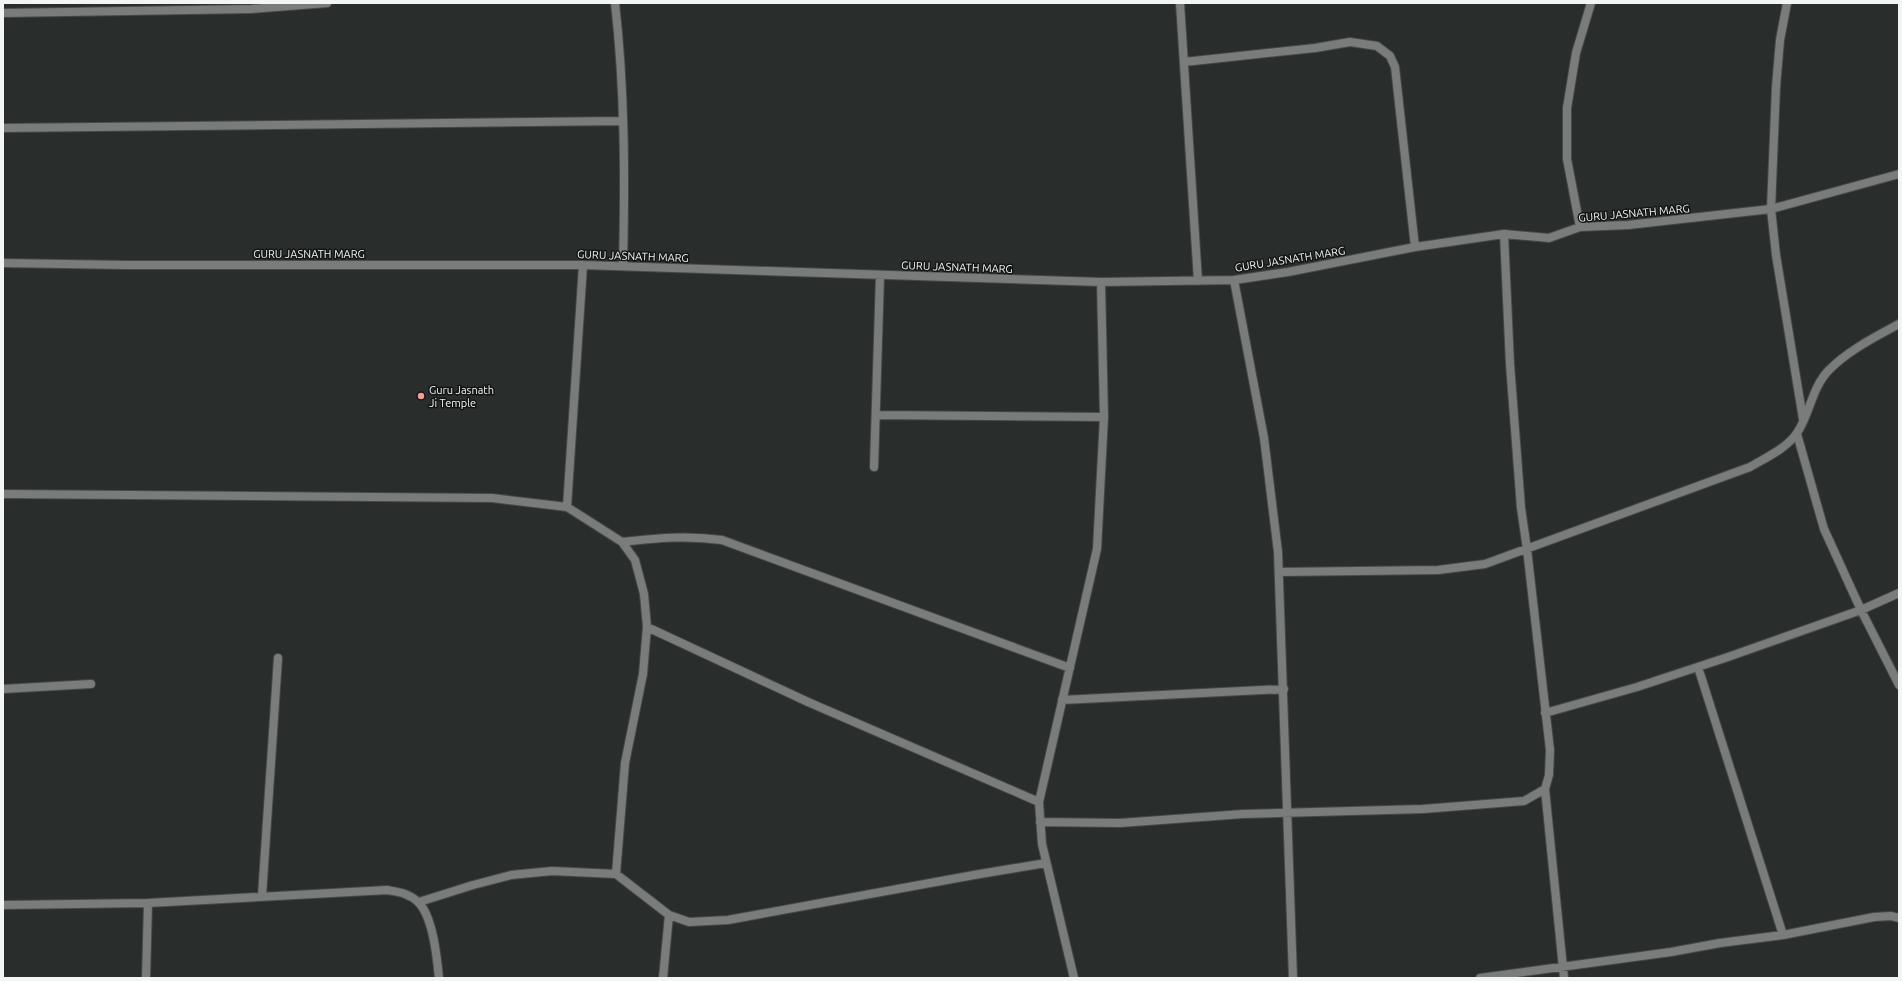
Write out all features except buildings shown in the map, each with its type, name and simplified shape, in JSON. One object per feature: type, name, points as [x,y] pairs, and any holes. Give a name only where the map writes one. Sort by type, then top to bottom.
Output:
[{"type":"street","points":[[3,13],[251,9],[327,3]]},
{"type":"street","points":[[615,3],[622,75],[625,196],[623,266]]},
{"type":"street","points":[[1180,3],[1198,281]]},
{"type":"street","points":[[1580,227],[1567,159],[1567,108],[1576,53],[1591,3]]},
{"type":"street","points":[[1787,3],[1780,40],[1776,87],[1771,209],[1803,420]]},
{"type":"street","points":[[1184,62],[1315,48],[1350,42],[1377,46],[1390,56],[1395,67],[1415,247]]},
{"type":"street","points":[[3,128],[623,121]]},
{"type":"street","name":"GURU JASNATH MARG","points":[[3,263],[126,265],[583,265],[880,276],[1101,282],[1234,280],[1288,272],[1415,247],[1504,234],[1549,238],[1580,227],[1628,225],[1771,209],[1899,174]]},
{"type":"street","points":[[1504,234],[1510,364],[1521,508],[1550,750],[1549,775],[1545,789],[1564,978]]},
{"type":"street","points":[[567,507],[583,265]]},
{"type":"street","points":[[874,468],[880,276]]},
{"type":"street","points":[[1234,280],[1264,438],[1275,517],[1284,689],[1293,978]]},
{"type":"street","points":[[1074,978],[1046,863],[1040,822],[1039,802],[1097,550],[1104,418],[1101,282]]},
{"type":"street","points":[[1279,572],[1438,570],[1485,564],[1527,550],[1750,467],[1778,451],[1797,434],[1814,394],[1828,372],[1848,356],[1899,324]]},
{"type":"street","points":[[876,415],[1104,418]]},
{"type":"street","points":[[1797,434],[1824,529],[1861,610],[1899,685]]},
{"type":"street","points":[[3,494],[492,498],[567,507],[622,542],[635,560],[644,594],[647,627],[643,674],[625,763],[616,874]]},
{"type":"street","points":[[622,542],[676,536],[722,540],[1070,668]]},
{"type":"street","points":[[1545,713],[1637,687],[1698,667],[1861,610],[1899,593]]},
{"type":"street","points":[[647,627],[808,702],[1039,802]]},
{"type":"street","points":[[262,896],[278,658]]},
{"type":"street","points":[[1698,667],[1783,935]]},
{"type":"street","points":[[3,689],[91,684]]},
{"type":"street","points":[[1062,700],[1284,689]]},
{"type":"street","points":[[1040,822],[1120,823],[1288,812],[1423,810],[1524,801],[1545,789]]},
{"type":"street","points":[[419,902],[473,884],[511,875],[552,871],[616,874],[669,915],[689,922],[728,920],[974,874],[1046,863]]},
{"type":"street","points":[[3,905],[148,903],[387,890],[405,893],[419,902],[430,924],[435,943],[439,978]]},
{"type":"street","points":[[146,978],[148,903]]},
{"type":"street","points":[[663,978],[669,915]]},
{"type":"street","points":[[1480,978],[1783,935],[1874,917],[1891,916],[1899,918]]},
{"type":"place","name":"Guru Jasnath Ji Temple","points":[[421,396]]}]
